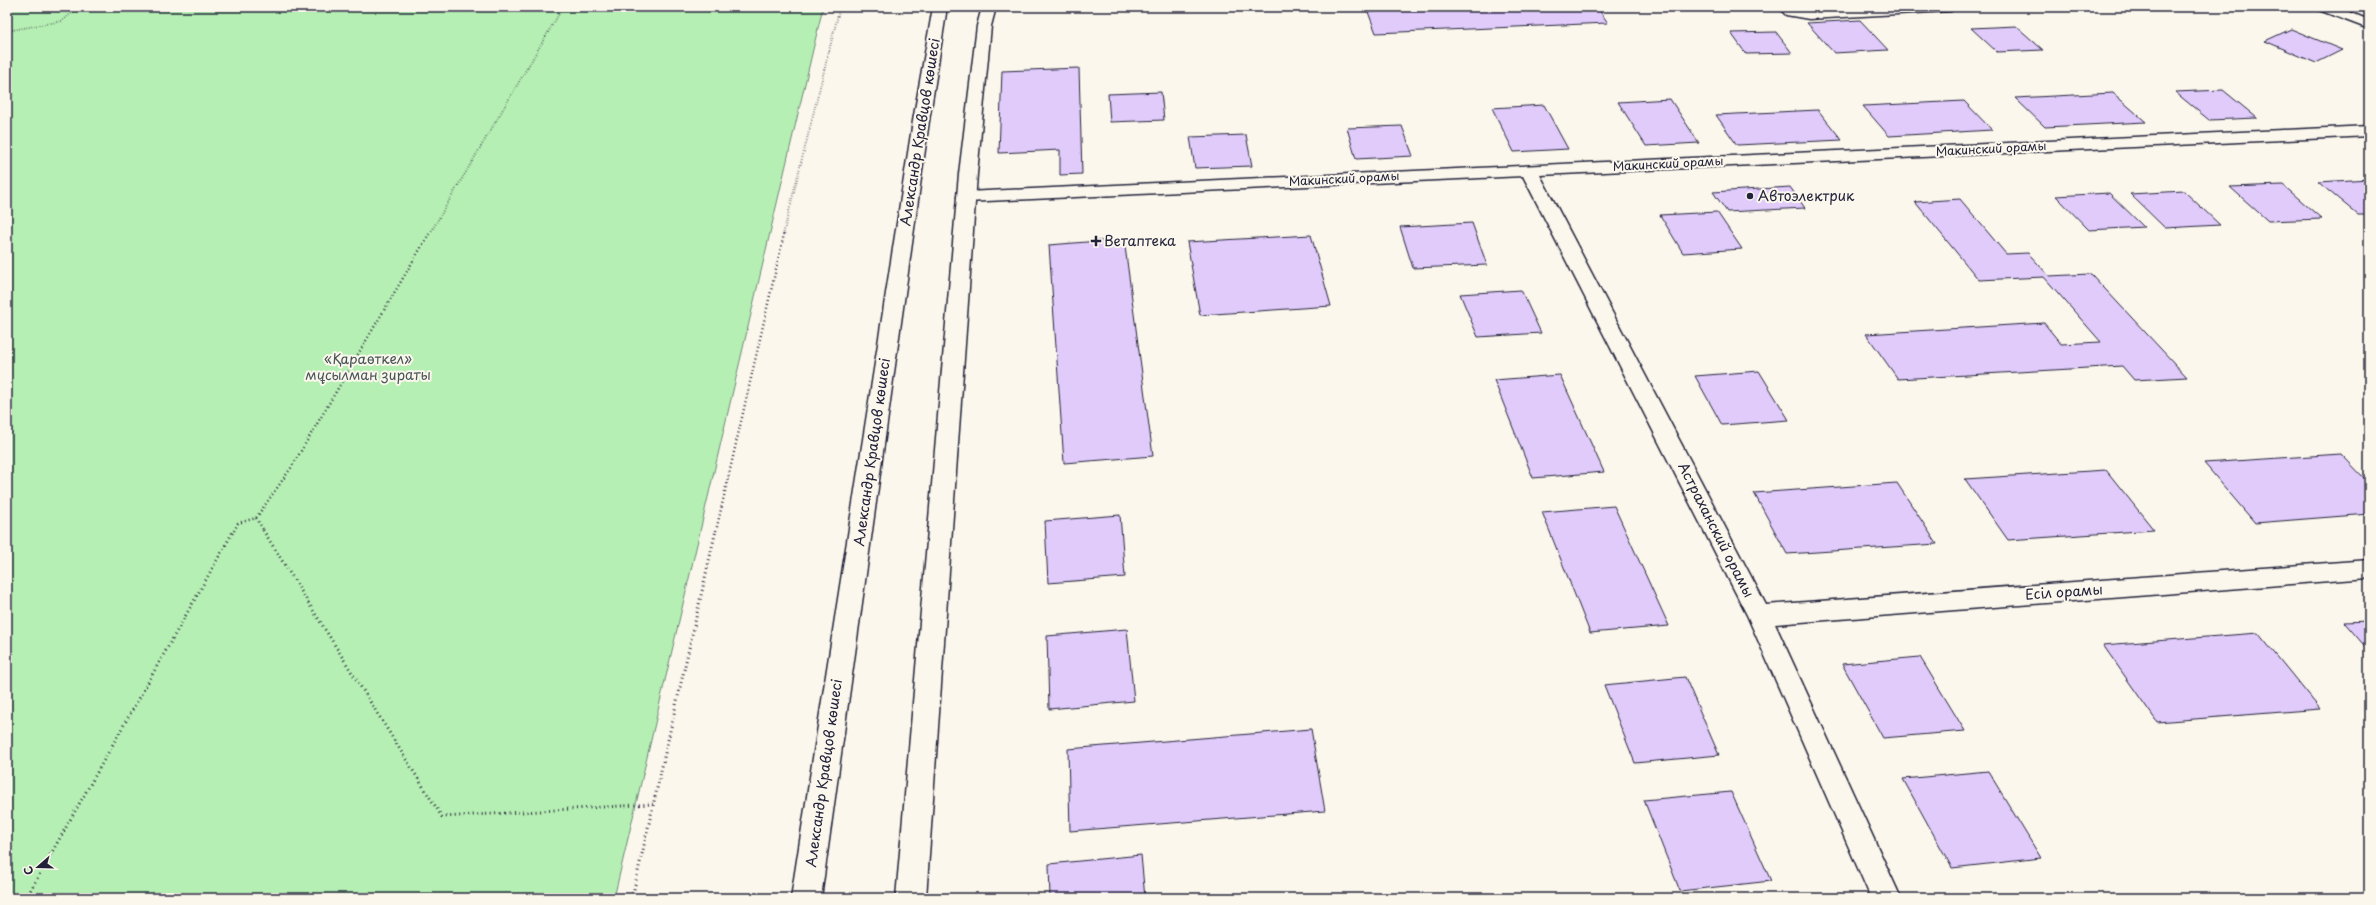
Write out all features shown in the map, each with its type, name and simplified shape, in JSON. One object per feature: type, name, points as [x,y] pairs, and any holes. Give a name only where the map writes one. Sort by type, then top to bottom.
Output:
[{"type":"street","name":"Александр Кравцов көшесі","points":[[806,898],[919,128],[940,7]]},
{"type":"street","points":[[911,898],[966,197],[984,26],[989,7]]},
{"type":"street","points":[[1784,7],[1791,12],[1809,15],[1951,7]]},
{"type":"street","points":[[2324,7],[2369,25]]},
{"type":"street","name":"Макинский орамы","points":[[966,197],[2369,131]]},
{"type":"street","name":"Астраханский орамы","points":[[1529,171],[1759,615],[1886,898]]},
{"type":"street","name":"Есіл орамы","points":[[1759,615],[2369,569]]},
{"type":"path","points":[[7,31],[62,21],[79,7]]},
{"type":"path","points":[[26,898],[238,522],[256,518],[291,468],[563,7]]},
{"type":"path","points":[[632,898],[797,175],[840,7]]},
{"type":"path","points":[[256,518],[442,817],[654,804]]},
{"type":"green space","name":"«Қараөткел» мұсылман зираты","points":[[7,7],[823,7],[614,898],[7,898]]},
{"type":"building","points":[[1368,7],[1429,7],[1430,8],[1369,11]]},
{"type":"building","points":[[1493,7],[1597,7],[1608,23],[1376,33],[1368,12]]},
{"type":"building","points":[[1860,20],[1888,50],[1834,53],[1807,23]]},
{"type":"building","points":[[2016,26],[2043,50],[1997,52],[1971,28]]},
{"type":"building","points":[[2291,29],[2342,50],[2316,63],[2265,41]]},
{"type":"building","points":[[1776,32],[1792,53],[1746,54],[1731,33]]},
{"type":"building","points":[[1079,68],[1082,174],[1060,175],[1060,150],[999,153],[1002,71]]},
{"type":"building","points":[[2223,90],[2257,118],[2209,120],[2175,92]]},
{"type":"building","points":[[1161,92],[1164,120],[1110,122],[1108,94]]},
{"type":"building","points":[[2113,93],[2146,122],[2045,127],[2015,98]]},
{"type":"building","points":[[1670,99],[1699,143],[1646,146],[1618,102]]},
{"type":"building","points":[[1964,101],[1992,130],[1889,136],[1863,106]]},
{"type":"building","points":[[1544,105],[1568,149],[1514,152],[1492,108]]},
{"type":"building","points":[[1818,110],[1842,140],[1737,145],[1716,115]]},
{"type":"building","points":[[1402,126],[1413,156],[1356,159],[1347,128]]},
{"type":"building","points":[[1246,135],[1252,166],[1195,168],[1190,137]]},
{"type":"building","points":[[2369,179],[2369,215],[2358,215],[2318,182]]},
{"type":"building","points":[[2283,185],[2322,219],[2268,221],[2230,187]]},
{"type":"building","points":[[1790,187],[1805,208],[1727,212],[1713,192]]},
{"type":"building","points":[[2184,191],[2220,225],[2165,228],[2130,194]]},
{"type":"building","points":[[2109,193],[2144,227],[2089,230],[2056,196]]},
{"type":"building","points":[[1960,199],[2006,254],[2028,253],[2049,276],[2091,274],[2187,377],[2134,380],[2122,366],[1898,379],[1866,334],[2044,323],[2061,344],[2101,342],[2044,277],[1979,280],[1915,202]]},
{"type":"building","points":[[1717,212],[1742,249],[1683,253],[1660,215]]},
{"type":"building","points":[[1472,223],[1487,265],[1413,268],[1400,227]]},
{"type":"building","points":[[1311,235],[1331,306],[1200,315],[1187,242]]},
{"type":"building","points":[[1124,239],[1153,456],[1064,463],[1049,245]]},
{"type":"building","points":[[1521,290],[1541,333],[1478,337],[1460,294]]},
{"type":"building","points":[[1759,371],[1789,420],[1722,425],[1695,376]]},
{"type":"building","points":[[1560,375],[1604,472],[1533,478],[1494,380]]},
{"type":"building","points":[[2341,454],[2369,483],[2369,514],[2255,523],[2204,463]]},
{"type":"building","points":[[2106,470],[2154,530],[2008,540],[1965,479]]},
{"type":"building","points":[[1897,483],[1937,544],[1787,554],[1754,493]]},
{"type":"building","points":[[1614,506],[1669,626],[1590,633],[1542,512]]},
{"type":"building","points":[[1120,515],[1125,577],[1048,583],[1045,521]]},
{"type":"building","points":[[2369,621],[2369,651],[2344,622]]},
{"type":"building","points":[[1127,629],[1134,701],[1049,709],[1047,636]]},
{"type":"building","points":[[2258,633],[2320,709],[2157,722],[2103,645]]},
{"type":"building","points":[[1920,657],[1965,731],[1883,738],[1842,664]]},
{"type":"building","points":[[1685,677],[1719,755],[1635,763],[1604,685]]},
{"type":"building","points":[[1311,729],[1325,811],[1070,831],[1068,749]]},
{"type":"building","points":[[1988,771],[2041,858],[1952,868],[1903,779]]},
{"type":"building","points":[[1731,792],[1771,881],[1680,891],[1644,800]]},
{"type":"building","points":[[1141,855],[1145,898],[1050,898],[1049,864]]},
{"type":"place","name":"Автоэлектрик","points":[[1750,196]]},
{"type":"place","name":"Ветаптека","points":[[1096,241]]}]
